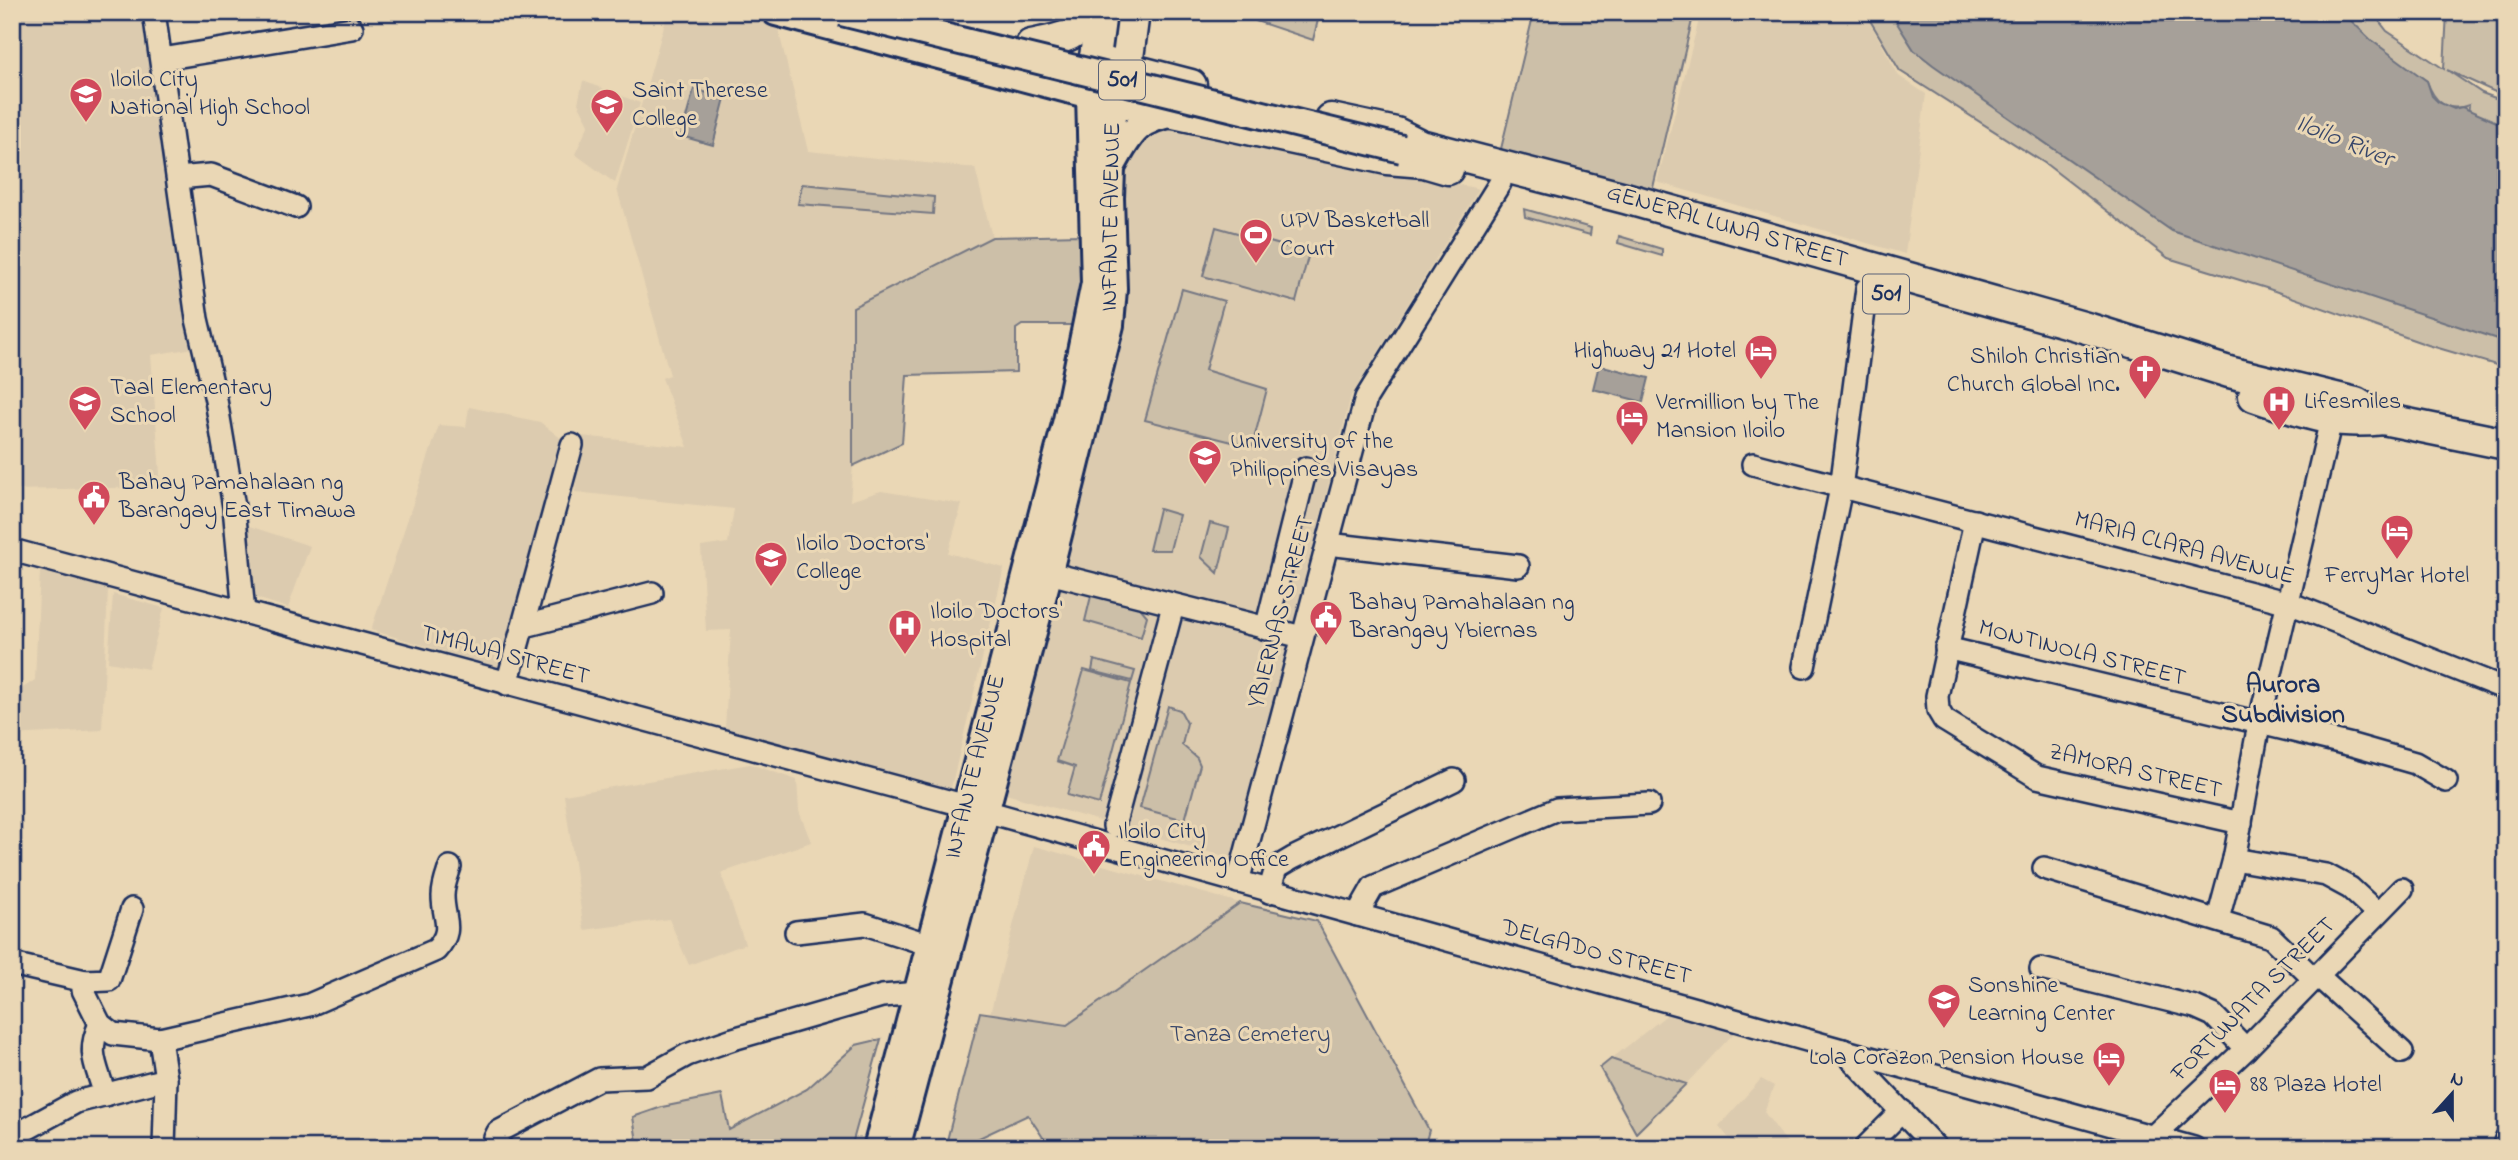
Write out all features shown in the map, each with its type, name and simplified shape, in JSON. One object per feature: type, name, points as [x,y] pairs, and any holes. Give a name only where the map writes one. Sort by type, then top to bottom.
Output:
[{"type":"highway","points":[[1031,45],[1070,36],[1082,29],[1092,12]]},
{"type":"highway","points":[[1090,95],[1101,12]]},
{"type":"highway","points":[[1122,102],[1134,12]]},
{"type":"highway","points":[[1140,12],[1149,49],[1164,68],[1187,84]]},
{"type":"highway","name":"GENERAL LUNA STREET","points":[[1094,60],[1396,133],[1415,152],[1500,183],[1867,288],[1921,293]]},
{"type":"highway","name":"GENERAL LUNA STREET","points":[[1090,95],[1387,159],[1415,152],[1533,173],[2224,386],[2345,415],[2506,444]]},
{"type":"main road","points":[[776,12],[1090,95]]},
{"type":"main road","name":"501","points":[[842,12],[1415,152]]},
{"type":"main road","points":[[890,12],[1094,60]]},
{"type":"main road","points":[[1035,79],[1072,112],[1100,164],[1134,129],[1155,117],[1180,113]]},
{"type":"main road","name":"INFANTE AVENUE","points":[[995,733],[1049,573],[1110,325],[1113,289],[1090,95]]},
{"type":"main road","name":"INFANTE AVENUE","points":[[896,1148],[995,733],[1092,307],[1100,164],[1113,111],[1122,102]]},
{"type":"main road","name":"GENERAL LUNA STREET","points":[[2345,415],[2506,432]]},
{"type":"main road","name":"GENERAL LUNA STREET","points":[[2345,415],[2506,457]]},
{"type":"main road","name":"INFANTE AVENUE","points":[[877,1148],[930,945],[976,808]]},
{"type":"street","points":[[154,12],[197,319],[216,400],[234,508],[244,613]]},
{"type":"street","points":[[162,59],[352,27]]},
{"type":"street","points":[[178,178],[211,175],[296,207]]},
{"type":"street","name":"YBIERNAS STREET","points":[[1238,882],[1366,398],[1500,183]]},
{"type":"street","points":[[1804,667],[1841,488],[1867,288]]},
{"type":"street","points":[[2218,919],[2234,859],[2259,724],[2289,603],[2345,415]]},
{"type":"street","points":[[507,684],[525,626],[572,445]]},
{"type":"street","name":"MARIA CLARA AVENUE","points":[[1753,464],[2289,603],[2506,689]]},
{"type":"street","points":[[1266,629],[1306,468]]},
{"type":"street","name":"ZAMORA STREET","points":[[1975,521],[1945,648],[1936,703],[1944,720],[2024,772],[2037,777],[2241,823]]},
{"type":"street","points":[[1328,544],[1518,566]]},
{"type":"street","name":"TIMAWA STREET","points":[[12,550],[976,808]]},
{"type":"street","points":[[1049,573],[1302,637]]},
{"type":"street","points":[[525,626],[652,593]]},
{"type":"street","points":[[1114,826],[1173,606]]},
{"type":"street","name":"MONTINOLA STREET","points":[[1945,648],[2415,763],[2446,781]]},
{"type":"street","points":[[1269,892],[1276,868],[1454,780]]},
{"type":"street","points":[[1357,915],[1373,887],[1557,809],[1649,804]]},
{"type":"street","name":"DELGADO STREET","points":[[976,808],[1269,892],[1843,1050],[2146,1143],[2194,1148]]},
{"type":"street","points":[[2234,859],[2326,875],[2350,888],[2377,914]]},
{"type":"street","points":[[85,981],[83,990],[100,1024],[113,1034],[160,1039],[309,1006],[436,950],[446,939],[448,926],[443,895],[450,867]]},
{"type":"street","points":[[2044,868],[2218,919],[2279,942],[2316,978],[2402,1052]]},
{"type":"street","name":"FORTUNATA STREET","points":[[2146,1143],[2246,1049],[2402,889]]},
{"type":"street","points":[[12,964],[85,981],[109,980],[132,909]]},
{"type":"street","points":[[796,932],[865,924],[930,945]]},
{"type":"street","points":[[2040,969],[2195,1007],[2213,1014],[2246,1049]]},
{"type":"street","points":[[501,1148],[495,1138],[498,1132],[599,1079],[647,1077],[687,1055],[733,1039],[882,996],[918,993]]},
{"type":"street","points":[[100,1024],[92,1040],[91,1052],[105,1095]]},
{"type":"street","points":[[160,1039],[166,1079],[164,1148]]},
{"type":"street","points":[[1843,1050],[1936,1148]]},
{"type":"street","points":[[12,1137],[76,1102],[166,1079]]},
{"type":"street","points":[[1865,1148],[1902,1111]]},
{"type":"street","points":[[2502,1148],[2506,1139]]},
{"type":"shaded area","name":"Iloilo City National High School","points":[[12,12],[143,12],[194,348],[151,355],[161,487],[12,490]]},
{"type":"shaded area","points":[[668,12],[726,12],[777,24],[808,151],[975,168],[992,237],[853,307],[853,466],[850,501],[881,491],[962,504],[948,553],[1004,568],[950,792],[725,728],[731,630],[706,631],[701,547],[728,543],[734,509],[575,492],[581,436],[688,447],[662,378],[670,375],[617,189]]},
{"type":"shaded area","points":[[1701,12],[1864,12],[1899,76],[1926,94],[1905,254],[1657,182]]},
{"type":"shaded area","name":"Saint Therese College","points":[[583,81],[640,103],[615,183],[575,154],[589,124],[578,103]]},
{"type":"shaded area","name":"University of the Philippines Visayas","points":[[1179,121],[1479,189],[1351,396],[1233,859],[1002,793],[1126,312],[1120,256],[1119,170],[1146,136]]},
{"type":"shaded area","points":[[469,407],[540,422],[567,443],[505,669],[371,630],[439,425],[466,427]]},
{"type":"shaded area","points":[[243,524],[310,546],[288,608],[250,596]]},
{"type":"shaded area","points":[[40,571],[108,589],[102,730],[12,735],[12,695],[35,680]]},
{"type":"shaded area","points":[[113,594],[164,608],[148,669],[108,662]]},
{"type":"shaded area","points":[[750,764],[797,780],[799,811],[811,842],[721,873],[745,944],[689,965],[669,919],[584,930],[564,795]]},
{"type":"shaded area","points":[[1034,846],[1240,903],[1067,1025],[990,1014]]},
{"type":"shaded area","points":[[1668,1014],[1735,1032],[1686,1084],[1611,1059]]},
{"type":"shaded area","points":[[1761,1079],[1774,1086],[1764,1112],[1791,1148],[1737,1148],[1719,1126]]},
{"type":"green space","points":[[1257,12],[1320,12],[1313,40],[1256,21]]},
{"type":"green space","points":[[1534,12],[1694,12],[1652,192],[1500,153]]},
{"type":"green space","points":[[1865,12],[1899,12],[2506,340],[2506,368],[2428,345],[2266,288],[2168,258],[2046,164],[1900,71]]},
{"type":"green space","points":[[2322,12],[2372,12],[2387,31],[2444,69],[2447,12],[2506,12],[2506,97],[2447,70],[2482,93],[2506,102],[2506,144],[2468,115],[2469,105],[2454,108],[2442,104],[2433,95],[2427,81]]},
{"type":"green space","points":[[802,184],[934,197],[933,214],[798,204]]},
{"type":"green space","points":[[1524,209],[1591,228],[1590,235],[1525,217]]},
{"type":"green space","name":"UPV Basketball Court","points":[[1216,227],[1309,253],[1296,302],[1203,276]]},
{"type":"green space","points":[[1080,235],[1080,299],[1076,325],[1022,325],[1016,329],[1016,372],[907,375],[902,443],[853,466],[853,307],[992,237]]},
{"type":"green space","points":[[1619,236],[1662,249],[1662,256],[1618,243]]},
{"type":"green space","points":[[1182,289],[1224,301],[1205,370],[1267,389],[1252,447],[1145,420]]},
{"type":"green space","points":[[1159,509],[1179,515],[1170,550],[1149,550]]},
{"type":"green space","points":[[1210,523],[1229,528],[1218,573],[1201,557]]},
{"type":"green space","points":[[1092,592],[1136,603],[1147,616],[1141,637],[1085,621]]},
{"type":"green space","points":[[1094,660],[1135,671],[1132,681],[1092,671]]},
{"type":"green space","points":[[1084,670],[1131,683],[1099,804],[1067,795],[1075,767],[1057,761]]},
{"type":"green space","points":[[1168,706],[1180,710],[1187,723],[1182,745],[1197,758],[1200,765],[1185,820],[1140,808]]},
{"type":"green space","name":"Tanza Cemetery","points":[[1240,903],[1317,921],[1429,1130],[1424,1148],[1050,1148],[1028,1115],[958,1148],[945,1148],[980,1012],[1067,1025]]},
{"type":"green space","points":[[881,1039],[851,1148],[638,1148],[633,1117],[662,1107],[722,1095],[729,1130],[807,1089],[856,1045]]},
{"type":"green space","points":[[1611,1059],[1686,1084],[1636,1133],[1600,1068]]},
{"type":"water","name":"Iloilo River","points":[[1890,12],[2342,12],[2371,40],[2427,81],[2432,96],[2438,102],[2454,109],[2462,107],[2506,126],[2506,342],[2172,231],[1933,65],[1914,50]]},
{"type":"water","points":[[694,89],[725,98],[713,145],[681,136]]},
{"type":"water","points":[[1599,365],[1649,378],[1643,402],[1593,389]]},
{"type":"place","name":"Iloilo City National High School","points":[[86,124]]},
{"type":"place","name":"Saint Therese College","points":[[607,135]]},
{"type":"place","name":"UPV Basketball Court","points":[[1256,265]]},
{"type":"place","name":"Highway 21 Hotel","points":[[1761,381]]},
{"type":"place","name":"Shiloh Christian Church Global Inc.","points":[[2145,401]]},
{"type":"place","name":"Taal Elementary School","points":[[85,432]]},
{"type":"place","name":"Lifesmiles","points":[[2279,432]]},
{"type":"place","name":"Vermillion by The Mansion Iloilo","points":[[1632,447]]},
{"type":"place","name":"University of the Philippines Visayas","points":[[1205,486]]},
{"type":"place","name":"Bahay Pamahalaan ng Barangay East Timawa","points":[[94,527]]},
{"type":"place","name":"FerryMar Hotel","points":[[2397,561]]},
{"type":"place","name":"Iloilo Doctors' College","points":[[771,588]]},
{"type":"place","name":"Bahay Pamahalaan ng Barangay Ybiernas","points":[[1326,647]]},
{"type":"place","name":"Iloilo Doctors' Hospital","points":[[905,656]]},
{"type":"place","name":"Iloilo City Engineering Office","points":[[1094,876]]},
{"type":"place","name":"Sonshine Learning Center","points":[[1944,1030]]},
{"type":"place","name":"Lola Corazon Pension House","points":[[2109,1088]]},
{"type":"place","name":"88 Plaza Hotel","points":[[2225,1115]]},
{"type":"district","name":"Aurora Subdivision","points":[[2283,701]]}]
